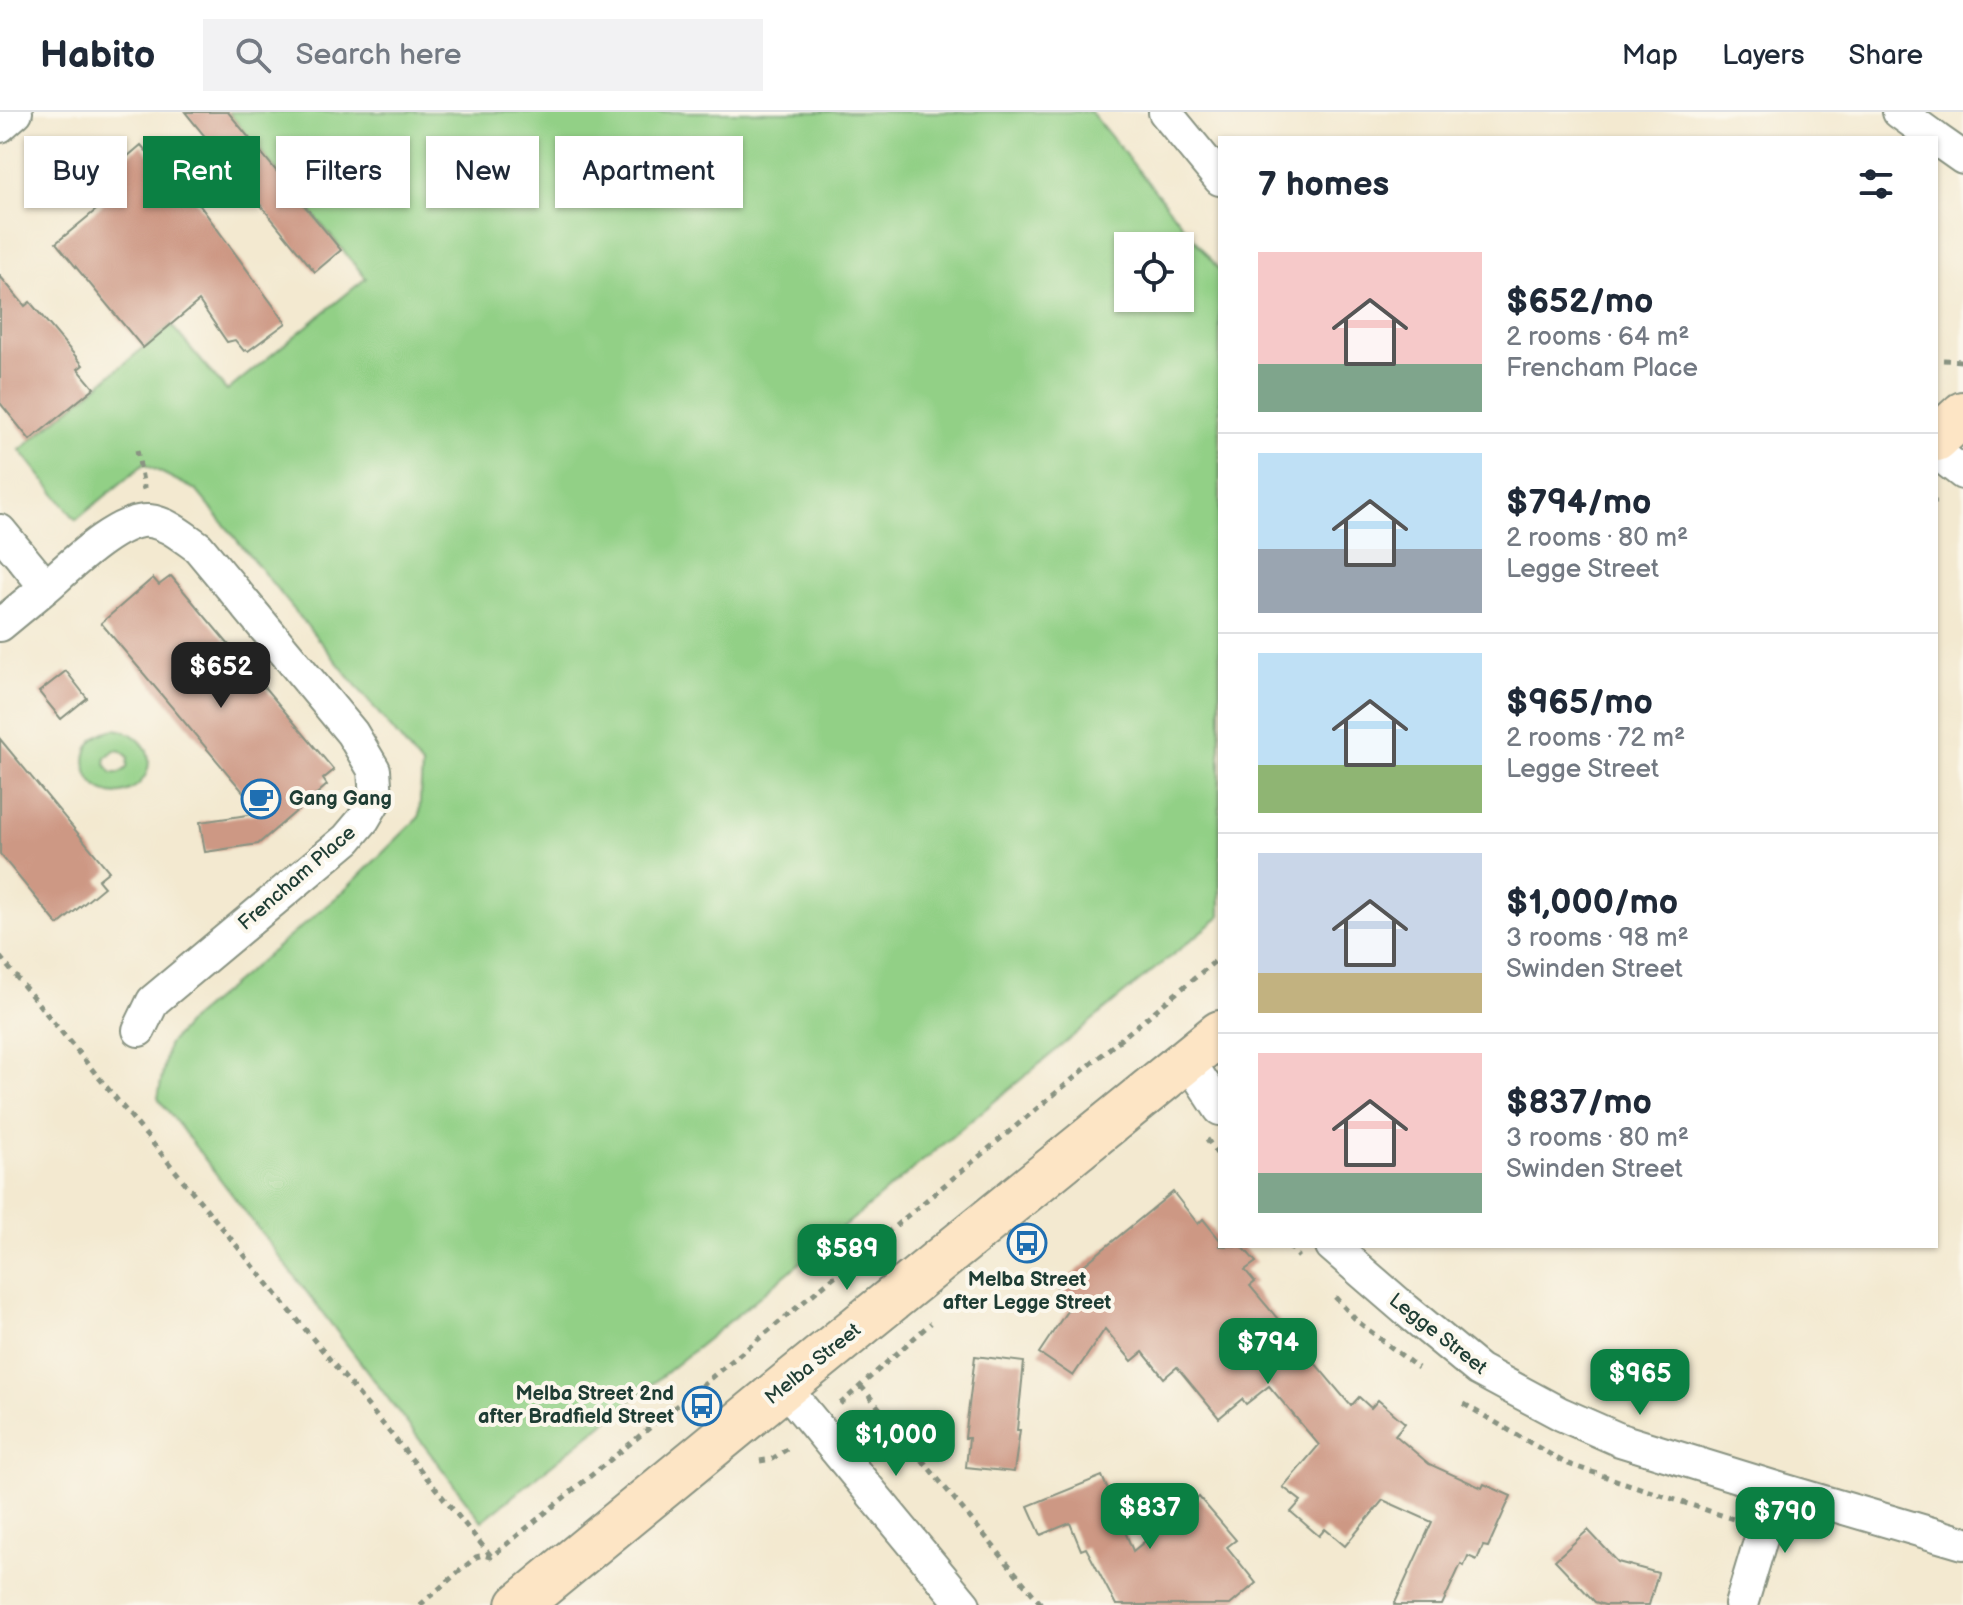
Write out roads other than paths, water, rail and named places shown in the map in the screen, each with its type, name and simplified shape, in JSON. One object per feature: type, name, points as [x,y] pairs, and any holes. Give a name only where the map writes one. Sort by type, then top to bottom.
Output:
[{"type":"street","points":[[0,126],[16,112]]},
{"type":"street","points":[[1165,112],[1218,177]]},
{"type":"street","points":[[1899,112],[1933,136]]},
{"type":"street","points":[[1938,139],[1963,158]]},
{"type":"street","points":[[1938,437],[1963,414]]},
{"type":"street","points":[[1938,454],[1963,473]]},
{"type":"street","name":"Frencham Place","points":[[0,625],[95,545],[131,523],[149,521],[169,527],[198,547],[352,733],[374,770],[376,798],[347,839],[153,1001],[139,1030]]},
{"type":"street","points":[[0,531],[46,587]]},
{"type":"street","points":[[1204,1047],[1218,1101]]},
{"type":"street","name":"Melba Street","points":[[519,1605],[1204,1047]]},
{"type":"street","name":"Legge Street","points":[[1334,1248],[1479,1370],[1561,1414],[1620,1440],[1963,1543]]},
{"type":"street","points":[[784,1387],[964,1605]]},
{"type":"street","points":[[1741,1605],[1776,1488]]},
{"type":"place","name":"Gang Gang","points":[[261,799]]},
{"type":"place","name":"Melba Street after Legge Street","points":[[1027,1243]]},
{"type":"place","name":"Melba Street 2nd after Bradfield Street","points":[[702,1406]]}]
